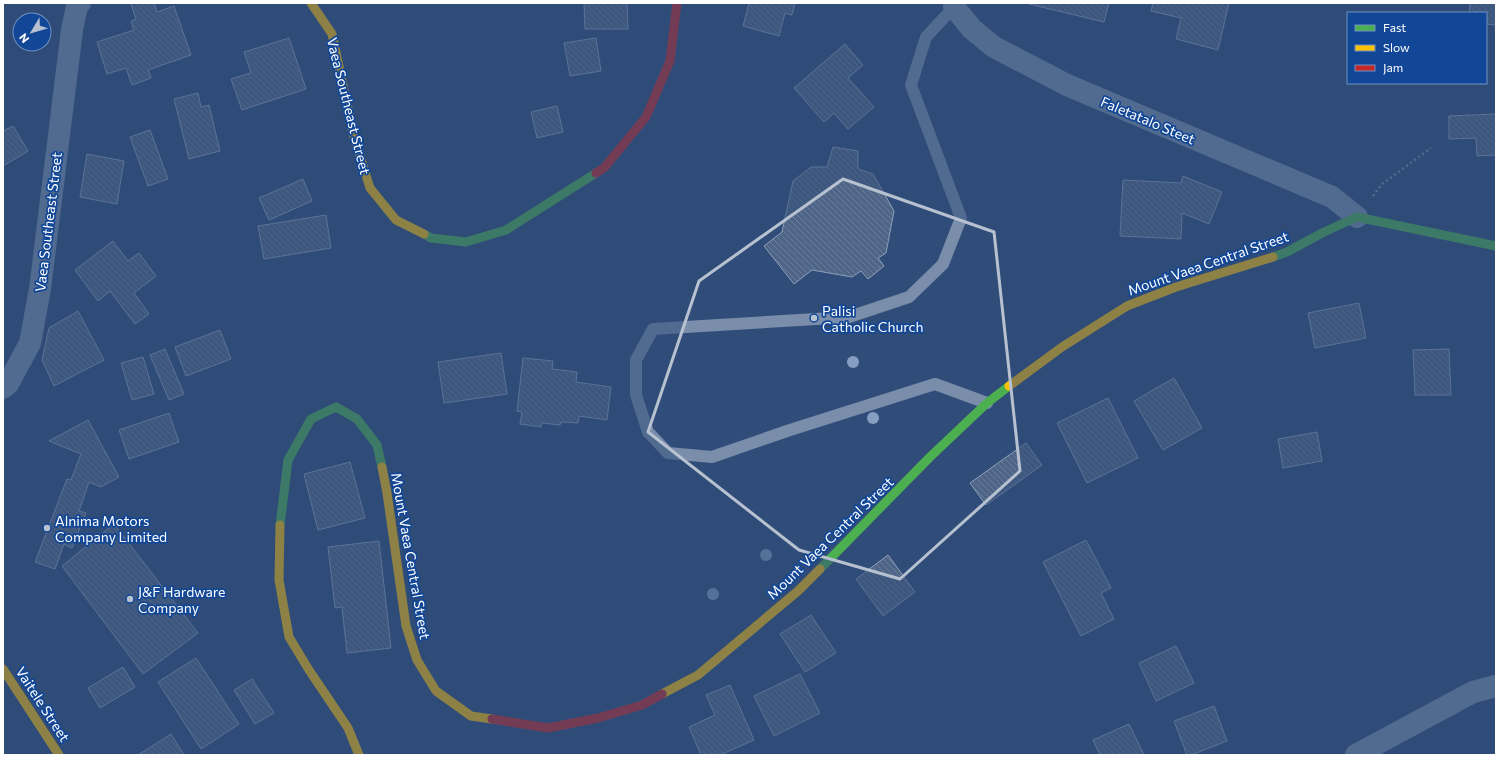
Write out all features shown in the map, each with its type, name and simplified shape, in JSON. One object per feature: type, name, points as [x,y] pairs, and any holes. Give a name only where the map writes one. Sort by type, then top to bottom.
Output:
[{"type":"street","name":"Vaea Southeast Street","points":[[3,388],[8,384],[30,343],[40,289],[72,30],[77,6],[80,3]]},
{"type":"street","name":"Vaea Southeast Street","points":[[311,3],[332,34],[354,137],[370,188],[396,220],[431,238],[466,242],[506,230],[604,168],[646,117],[670,62],[675,5]]},
{"type":"street","name":"Faletatalo Steet","points":[[954,5],[972,29],[994,47],[1067,85],[1332,197],[1357,217]]},
{"type":"street","points":[[1357,217],[1496,246]]},
{"type":"street","name":"Mount Vaea Central Street","points":[[359,755],[348,728],[289,637],[279,580],[280,517],[288,460],[311,419],[336,407],[357,419],[377,445],[387,493],[406,626],[417,660],[436,691],[471,716],[548,728],[598,718],[642,705],[698,675],[798,592],[930,457],[987,403],[1062,347],[1127,306],[1176,287],[1287,252],[1324,232],[1357,217]]},
{"type":"street","name":"Vaitele Street","points":[[3,669],[59,755]]},
{"type":"street","points":[[1356,755],[1472,692],[1496,686]]},
{"type":"lane","points":[[954,5],[926,37],[911,85],[961,218],[943,264],[908,297],[849,317],[653,329],[636,360],[636,395],[648,432],[668,453],[712,457],[790,430],[935,384],[987,403]]},
{"type":"path","points":[[1357,217],[1382,184],[1430,148]]},
{"type":"highlighted area","points":[[843,179],[994,232],[1020,471],[900,579],[799,550],[648,432],[699,281]]},
{"type":"building","points":[[154,3],[157,12],[174,6],[191,55],[148,70],[151,78],[132,85],[126,68],[107,74],[97,42],[134,30],[131,21],[136,19],[131,4]]},
{"type":"building","points":[[584,3],[627,3],[628,29],[585,29]]},
{"type":"building","points":[[749,3],[795,3],[792,15],[785,13],[779,36],[743,26]]},
{"type":"building","points":[[1029,3],[1109,3],[1104,22]]},
{"type":"building","points":[[1153,3],[1229,3],[1218,50],[1176,39],[1181,18],[1151,11]]},
{"type":"building","points":[[1470,3],[1496,3],[1496,25],[1487,24],[1487,12],[1469,12]]},
{"type":"building","points":[[289,38],[306,89],[242,110],[231,79],[251,73],[244,52]]},
{"type":"building","points":[[596,38],[601,71],[570,76],[564,43]]},
{"type":"building","points":[[845,44],[863,65],[848,78],[874,107],[848,129],[834,113],[824,122],[794,88]]},
{"type":"building","points":[[198,93],[201,107],[209,105],[220,151],[189,159],[174,99]]},
{"type":"building","points":[[557,106],[563,132],[537,138],[531,112]]},
{"type":"building","points":[[1496,114],[1496,155],[1477,156],[1476,138],[1449,139],[1449,116]]},
{"type":"building","points":[[13,126],[28,151],[3,166],[3,131]]},
{"type":"building","points":[[150,130],[168,179],[148,186],[130,137]]},
{"type":"building","points":[[833,147],[858,151],[858,169],[873,174],[894,211],[886,253],[878,258],[884,266],[868,279],[861,271],[852,277],[812,270],[794,284],[764,246],[782,232],[793,181],[811,167],[827,167]]},
{"type":"building","points":[[87,154],[124,161],[117,204],[80,197]]},
{"type":"building","points":[[1183,176],[1222,192],[1209,224],[1182,213],[1181,239],[1120,236],[1123,180],[1181,183]]},
{"type":"building","points":[[303,179],[312,201],[269,220],[259,198]]},
{"type":"building","points":[[326,215],[331,248],[264,259],[258,226]]},
{"type":"building","points":[[113,241],[128,261],[139,253],[156,276],[134,293],[149,314],[135,324],[110,291],[98,301],[75,270]]},
{"type":"building","points":[[1359,303],[1366,338],[1315,348],[1308,313]]},
{"type":"building","points":[[78,311],[104,360],[54,386],[42,360],[49,328]]},
{"type":"building","points":[[220,330],[231,359],[186,376],[175,347]]},
{"type":"building","points":[[165,349],[184,394],[169,400],[150,355]]},
{"type":"building","points":[[1449,349],[1451,395],[1415,395],[1413,350]]},
{"type":"building","points":[[501,353],[507,394],[444,403],[438,362]]},
{"type":"building","points":[[143,357],[154,394],[132,400],[121,363]]},
{"type":"building","points":[[523,358],[553,361],[552,369],[577,372],[576,382],[611,387],[607,420],[579,416],[578,423],[561,422],[560,425],[542,423],[541,427],[520,424],[522,412],[517,411]]},
{"type":"building","points":[[1174,378],[1202,428],[1163,450],[1134,401]]},
{"type":"building","points":[[1108,398],[1138,458],[1087,483],[1057,423]]},
{"type":"building","points":[[169,413],[179,442],[129,459],[119,430]]},
{"type":"building","points":[[88,420],[119,477],[101,487],[89,482],[79,511],[86,513],[72,548],[64,544],[55,569],[35,562],[67,479],[71,480],[81,454],[49,441]]},
{"type":"building","points":[[1317,432],[1322,461],[1283,468],[1278,439]]},
{"type":"building","points":[[1026,443],[1042,465],[986,505],[970,483]]},
{"type":"building","points":[[350,462],[365,518],[318,530],[304,474]]},
{"type":"building","name":"J&F Hardware Company","points":[[114,524],[198,633],[143,674],[62,566]]},
{"type":"building","points":[[1086,540],[1111,588],[1101,593],[1114,619],[1081,636],[1043,562]]},
{"type":"building","points":[[379,541],[391,648],[347,653],[342,607],[335,608],[328,547]]},
{"type":"building","points":[[888,555],[915,592],[883,616],[856,579]]},
{"type":"building","points":[[811,615],[836,653],[805,672],[780,634]]},
{"type":"building","points":[[1176,646],[1194,683],[1156,701],[1139,663]]},
{"type":"building","points":[[196,658],[239,724],[201,749],[158,682]]},
{"type":"building","points":[[123,667],[135,687],[100,708],[88,688]]},
{"type":"building","points":[[800,674],[820,713],[774,736],[754,696]]},
{"type":"building","points":[[252,679],[274,713],[255,724],[234,690]]},
{"type":"building","points":[[730,685],[754,740],[720,755],[701,755],[689,727],[715,715],[706,695]]},
{"type":"building","points":[[1214,706],[1227,741],[1191,755],[1187,755],[1174,721]]},
{"type":"building","points":[[1129,724],[1144,755],[1100,755],[1093,740]]},
{"type":"building","points":[[171,734],[184,755],[138,755]]},
{"type":"traffic: fast","points":[[424,234],[431,238],[466,242],[506,230],[596,173]]},
{"type":"traffic: fast","points":[[1273,257],[1287,252],[1324,232],[1357,217],[1496,246]]},
{"type":"traffic: fast","points":[[820,569],[930,457],[987,403],[1009,386]]},
{"type":"traffic: fast","points":[[280,525],[288,460],[311,419],[336,407],[357,419],[377,445],[382,467]]},
{"type":"traffic: slow","points":[[311,3],[332,34],[354,137],[370,188],[396,220],[424,234]]},
{"type":"traffic: slow","points":[[1009,386],[1062,347],[1127,306],[1176,287],[1273,257]]},
{"type":"traffic: slow","points":[[382,467],[406,626],[417,660],[436,691],[471,716],[492,719]]},
{"type":"traffic: slow","points":[[280,525],[279,580],[289,637],[348,728],[359,755]]},
{"type":"traffic: slow","points":[[662,694],[698,675],[798,591],[820,569]]},
{"type":"traffic: slow","points":[[3,669],[59,755]]},
{"type":"traffic: jam","points":[[596,173],[604,168],[646,117],[670,61],[677,3]]},
{"type":"traffic: jam","points":[[492,719],[548,728],[598,718],[642,705],[662,694]]},
{"type":"place","name":"Palisi Catholic Church","points":[[814,318]]},
{"type":"place","name":"Alnima Motors Company Limited","points":[[47,528]]},
{"type":"place","name":"J&F Hardware Company","points":[[130,599]]}]
